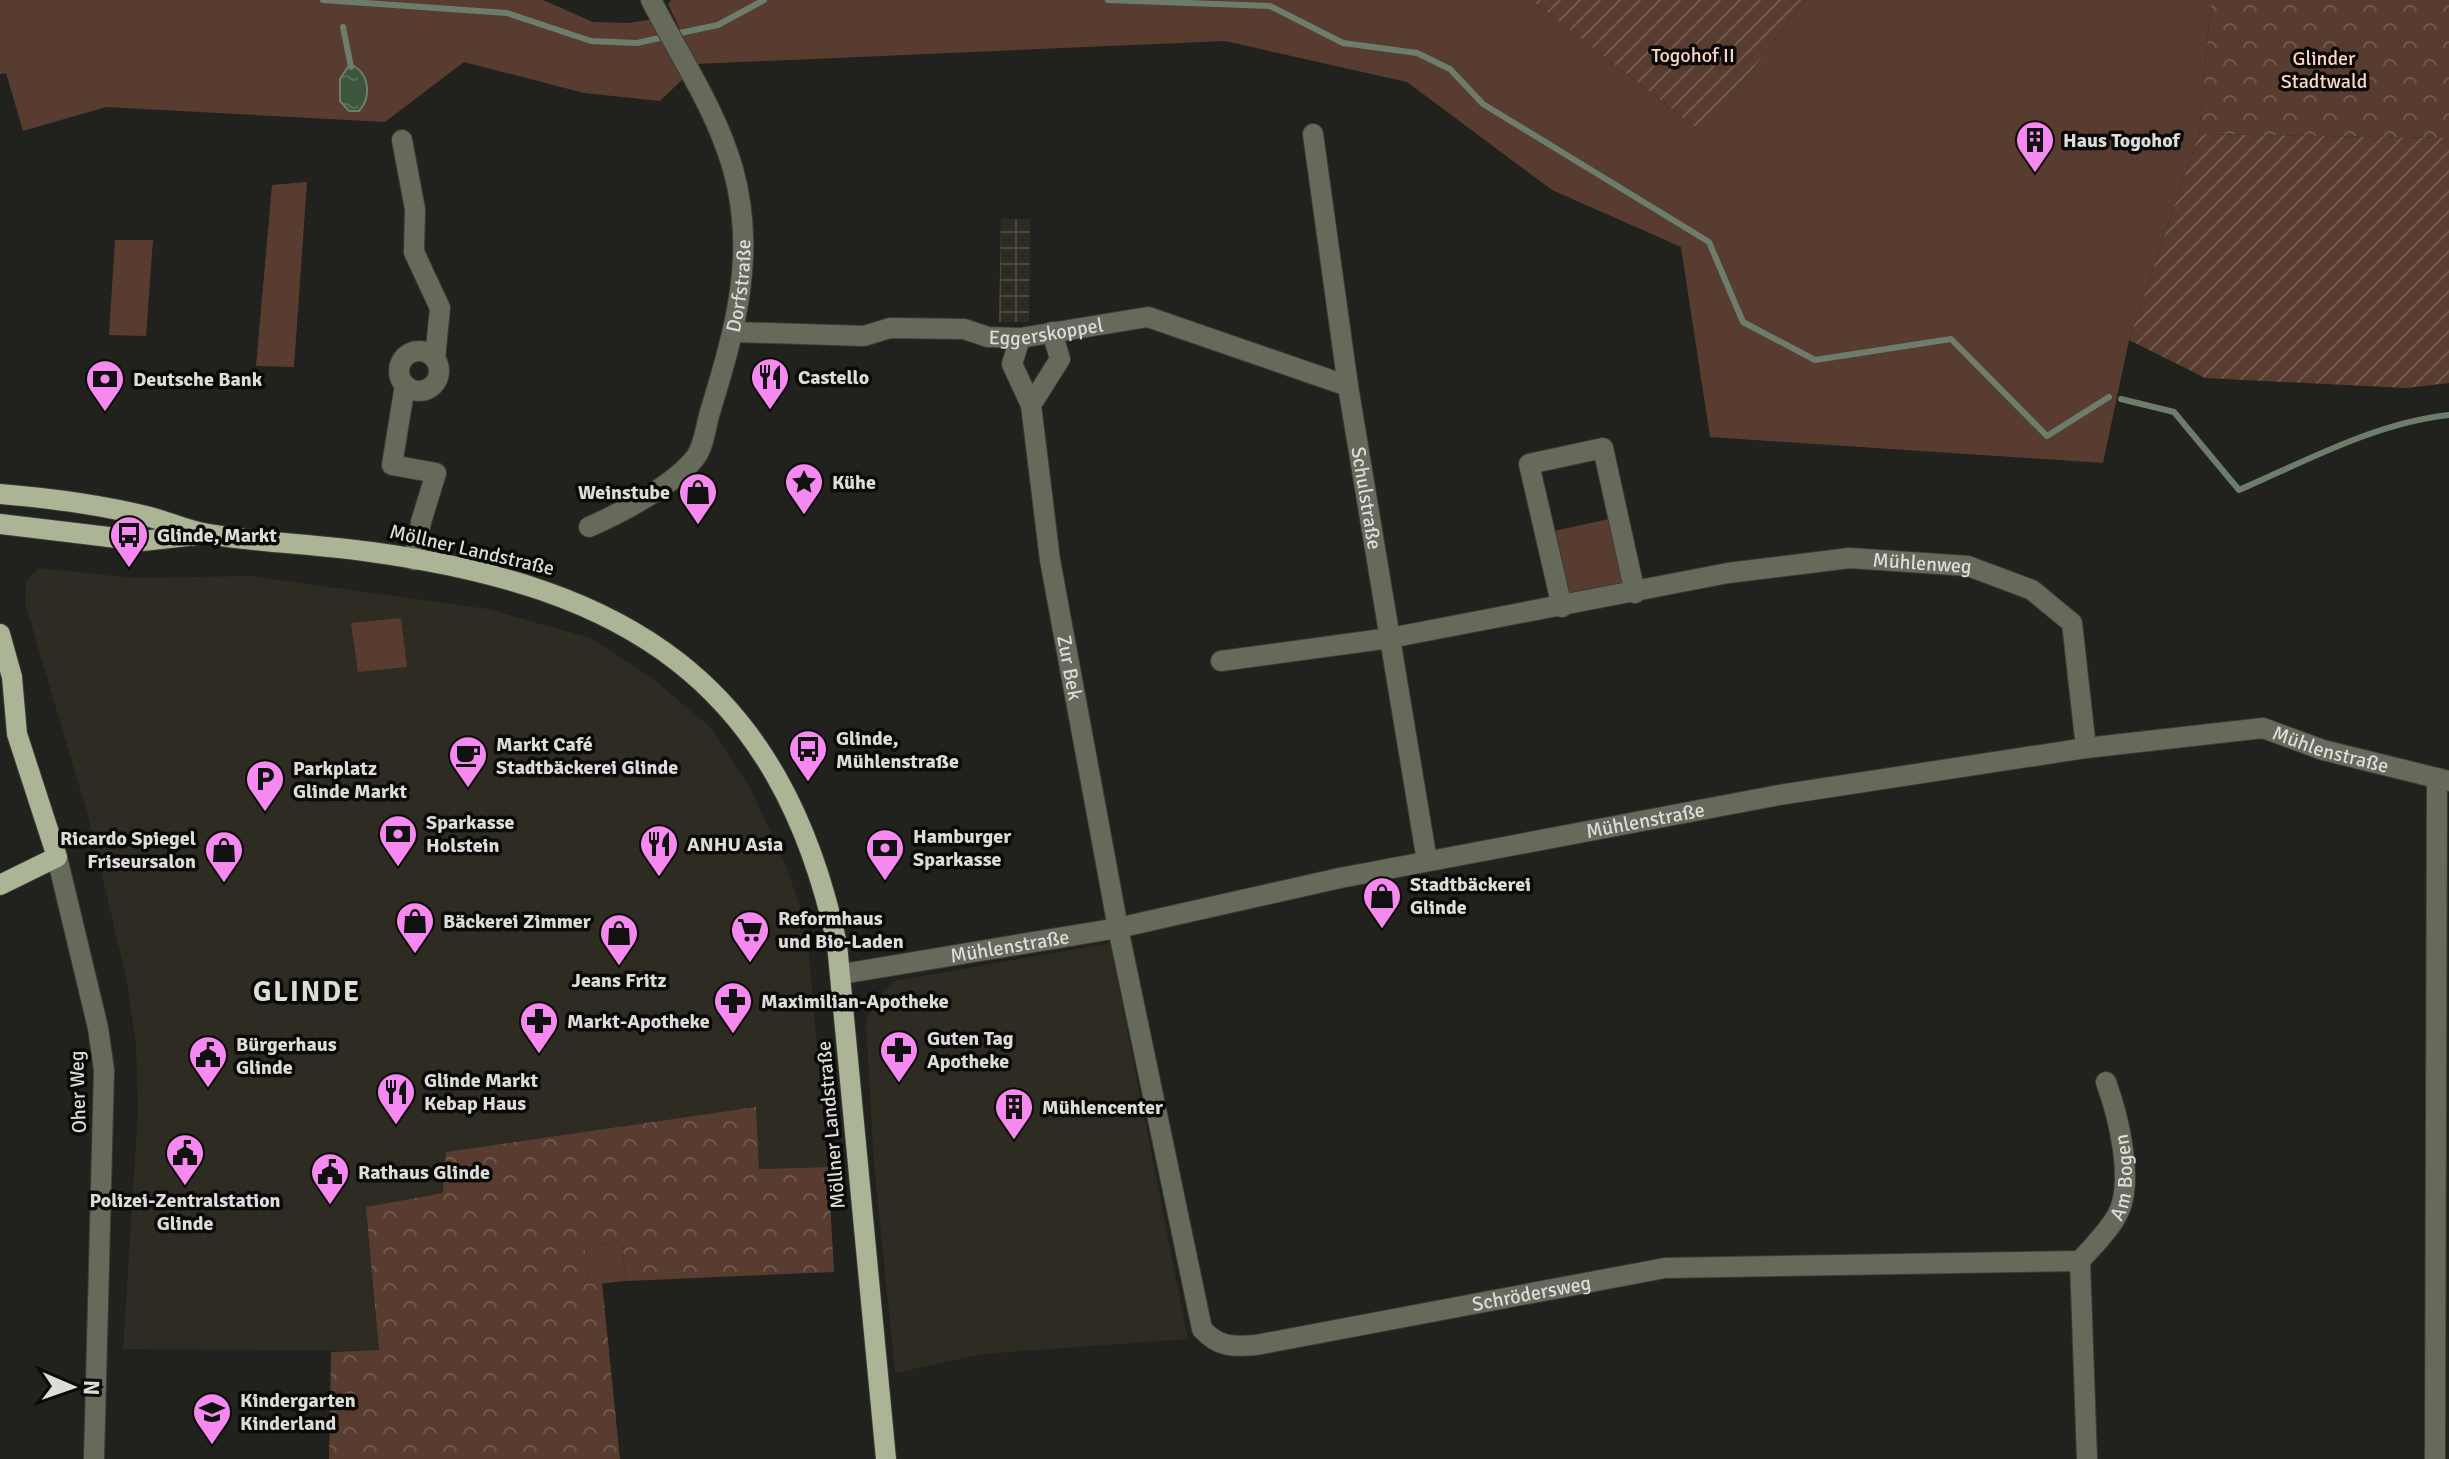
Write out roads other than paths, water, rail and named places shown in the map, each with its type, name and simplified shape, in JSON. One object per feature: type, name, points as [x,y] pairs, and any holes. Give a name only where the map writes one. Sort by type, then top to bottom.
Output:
[{"type":"main road","name":"Möllner Landstraße","points":[[0,494],[147,516],[205,534],[414,560],[490,574],[561,595],[638,634],[708,686],[760,748],[791,806],[822,881],[842,974],[875,1371],[886,1459]]},
{"type":"main road","name":"Möllner Landstraße","points":[[0,524],[142,541],[205,534]]},
{"type":"main road","name":"Oher Weg","points":[[0,634],[12,677],[17,734],[57,857]]},
{"type":"main road","name":"Oher Weg","points":[[0,710],[17,734]]},
{"type":"main road","points":[[0,885],[57,857]]},
{"type":"street","name":"Dorfstraße","points":[[589,527],[631,509],[696,457],[735,332],[743,253],[738,192],[710,110],[651,0]]},
{"type":"street","name":"Schulstraße","points":[[1313,134],[1348,386],[1427,861]]},
{"type":"street","points":[[402,140],[415,209],[414,252],[440,308],[435,359],[439,371],[434,384],[416,391],[405,385]]},
{"type":"street","name":"Eggerskoppel","points":[[735,332],[864,336],[890,328],[964,329],[988,337],[1020,338],[1148,317],[1348,386]]},
{"type":"street","points":[[1031,405],[1060,359],[1052,332]]},
{"type":"street","name":"Zur Bek","points":[[1020,338],[1012,364],[1031,405],[1050,560],[1118,928]]},
{"type":"street","points":[[414,560],[421,522],[436,473],[392,465],[405,385],[399,367],[406,356],[425,352],[435,359]]},
{"type":"street","points":[[1562,607],[1529,464],[1603,448],[1635,593]]},
{"type":"street","name":"Mühlenweg","points":[[1221,661],[1390,638],[1728,573],[1850,558],[1968,566],[2032,590],[2072,623],[2086,748]]},
{"type":"street","name":"Mühlenstraße","points":[[842,974],[1118,928],[1427,861],[1779,795],[2086,748],[2263,728],[2323,750],[2443,780]]},
{"type":"street","points":[[2440,1457],[2443,780]]},
{"type":"street","name":"Oher Weg","points":[[57,857],[98,1028],[104,1070],[94,1459]]},
{"type":"street","name":"Schrödersweg","points":[[1118,928],[1195,1307],[1202,1329],[1213,1341],[1231,1347],[1256,1345],[1665,1268],[2080,1261]]},
{"type":"street","name":"Am Bogen","points":[[2080,1261],[2118,1215],[2125,1168],[2120,1120],[2106,1082]]},
{"type":"street","points":[[2080,1261],[2087,1459]]},
{"type":"water","points":[[354,66],[366,81],[367,93],[359,111],[349,111],[340,101],[340,79],[348,67]]},
{"type":"waterway","points":[[323,0],[507,13],[591,41],[637,43],[664,37]]},
{"type":"waterway","points":[[675,34],[718,25],[764,0]]},
{"type":"waterway","points":[[1108,0],[1270,6],[1343,43],[1417,53],[1450,69],[1483,104],[1709,242],[1743,322],[1815,360],[1951,339],[2047,436],[2109,397]]},
{"type":"waterway","points":[[343,27],[351,67]]},
{"type":"waterway","points":[[2121,399],[2174,412],[2239,490],[2368,435],[2421,419],[2449,415]]},
{"type":"place","name":"Haus Togohof","points":[[2035,174]]},
{"type":"place","name":"Castello","points":[[770,411]]},
{"type":"place","name":"Deutsche Bank","points":[[105,413]]},
{"type":"place","name":"Kühe","points":[[804,516]]},
{"type":"place","name":"Weinstube","points":[[698,526]]},
{"type":"place","name":"Glinde, Markt","points":[[129,569]]},
{"type":"place","name":"Glinde, Mühlenstraße","points":[[808,783]]},
{"type":"place","name":"Markt Café Stadtbäckerei Glinde","points":[[468,789]]},
{"type":"place","name":"Parkplatz Glinde Markt","points":[[265,813]]},
{"type":"place","name":"Sparkasse Holstein","points":[[398,868]]},
{"type":"place","name":"ANHU Asia","points":[[659,878]]},
{"type":"place","name":"Hamburger Sparkasse","points":[[885,882]]},
{"type":"place","name":"Ricardo Spiegel Friseursalon","points":[[224,884]]},
{"type":"place","name":"Stadtbäckerei Glinde","points":[[1382,930]]},
{"type":"place","name":"Bäckerei Zimmer","points":[[415,955]]},
{"type":"place","name":"Reformhaus und Bio-Laden","points":[[750,964]]},
{"type":"place","name":"Jeans Fritz","points":[[619,967]]},
{"type":"place","name":"Maximilian-Apotheke","points":[[733,1035]]},
{"type":"place","name":"Markt-Apotheke","points":[[539,1055]]},
{"type":"place","name":"Guten Tag Apotheke","points":[[899,1084]]},
{"type":"place","name":"Bürgerhaus Glinde","points":[[208,1089]]},
{"type":"place","name":"Glinde Markt Kebap Haus","points":[[396,1126]]},
{"type":"place","name":"Mühlencenter","points":[[1014,1141]]},
{"type":"place","name":"Polizei-Zentralstation Glinde","points":[[185,1187]]},
{"type":"place","name":"Rathaus Glinde","points":[[330,1206]]},
{"type":"place","name":"Kindergarten Kinderland","points":[[212,1446]]},
{"type":"district","name":"GLINDE","points":[[307,992]]},
{"type":"park label","name":"Togohof II","points":[[1693,55]]},
{"type":"park label","name":"Glinder Stadtwald","points":[[2324,70]]}]
